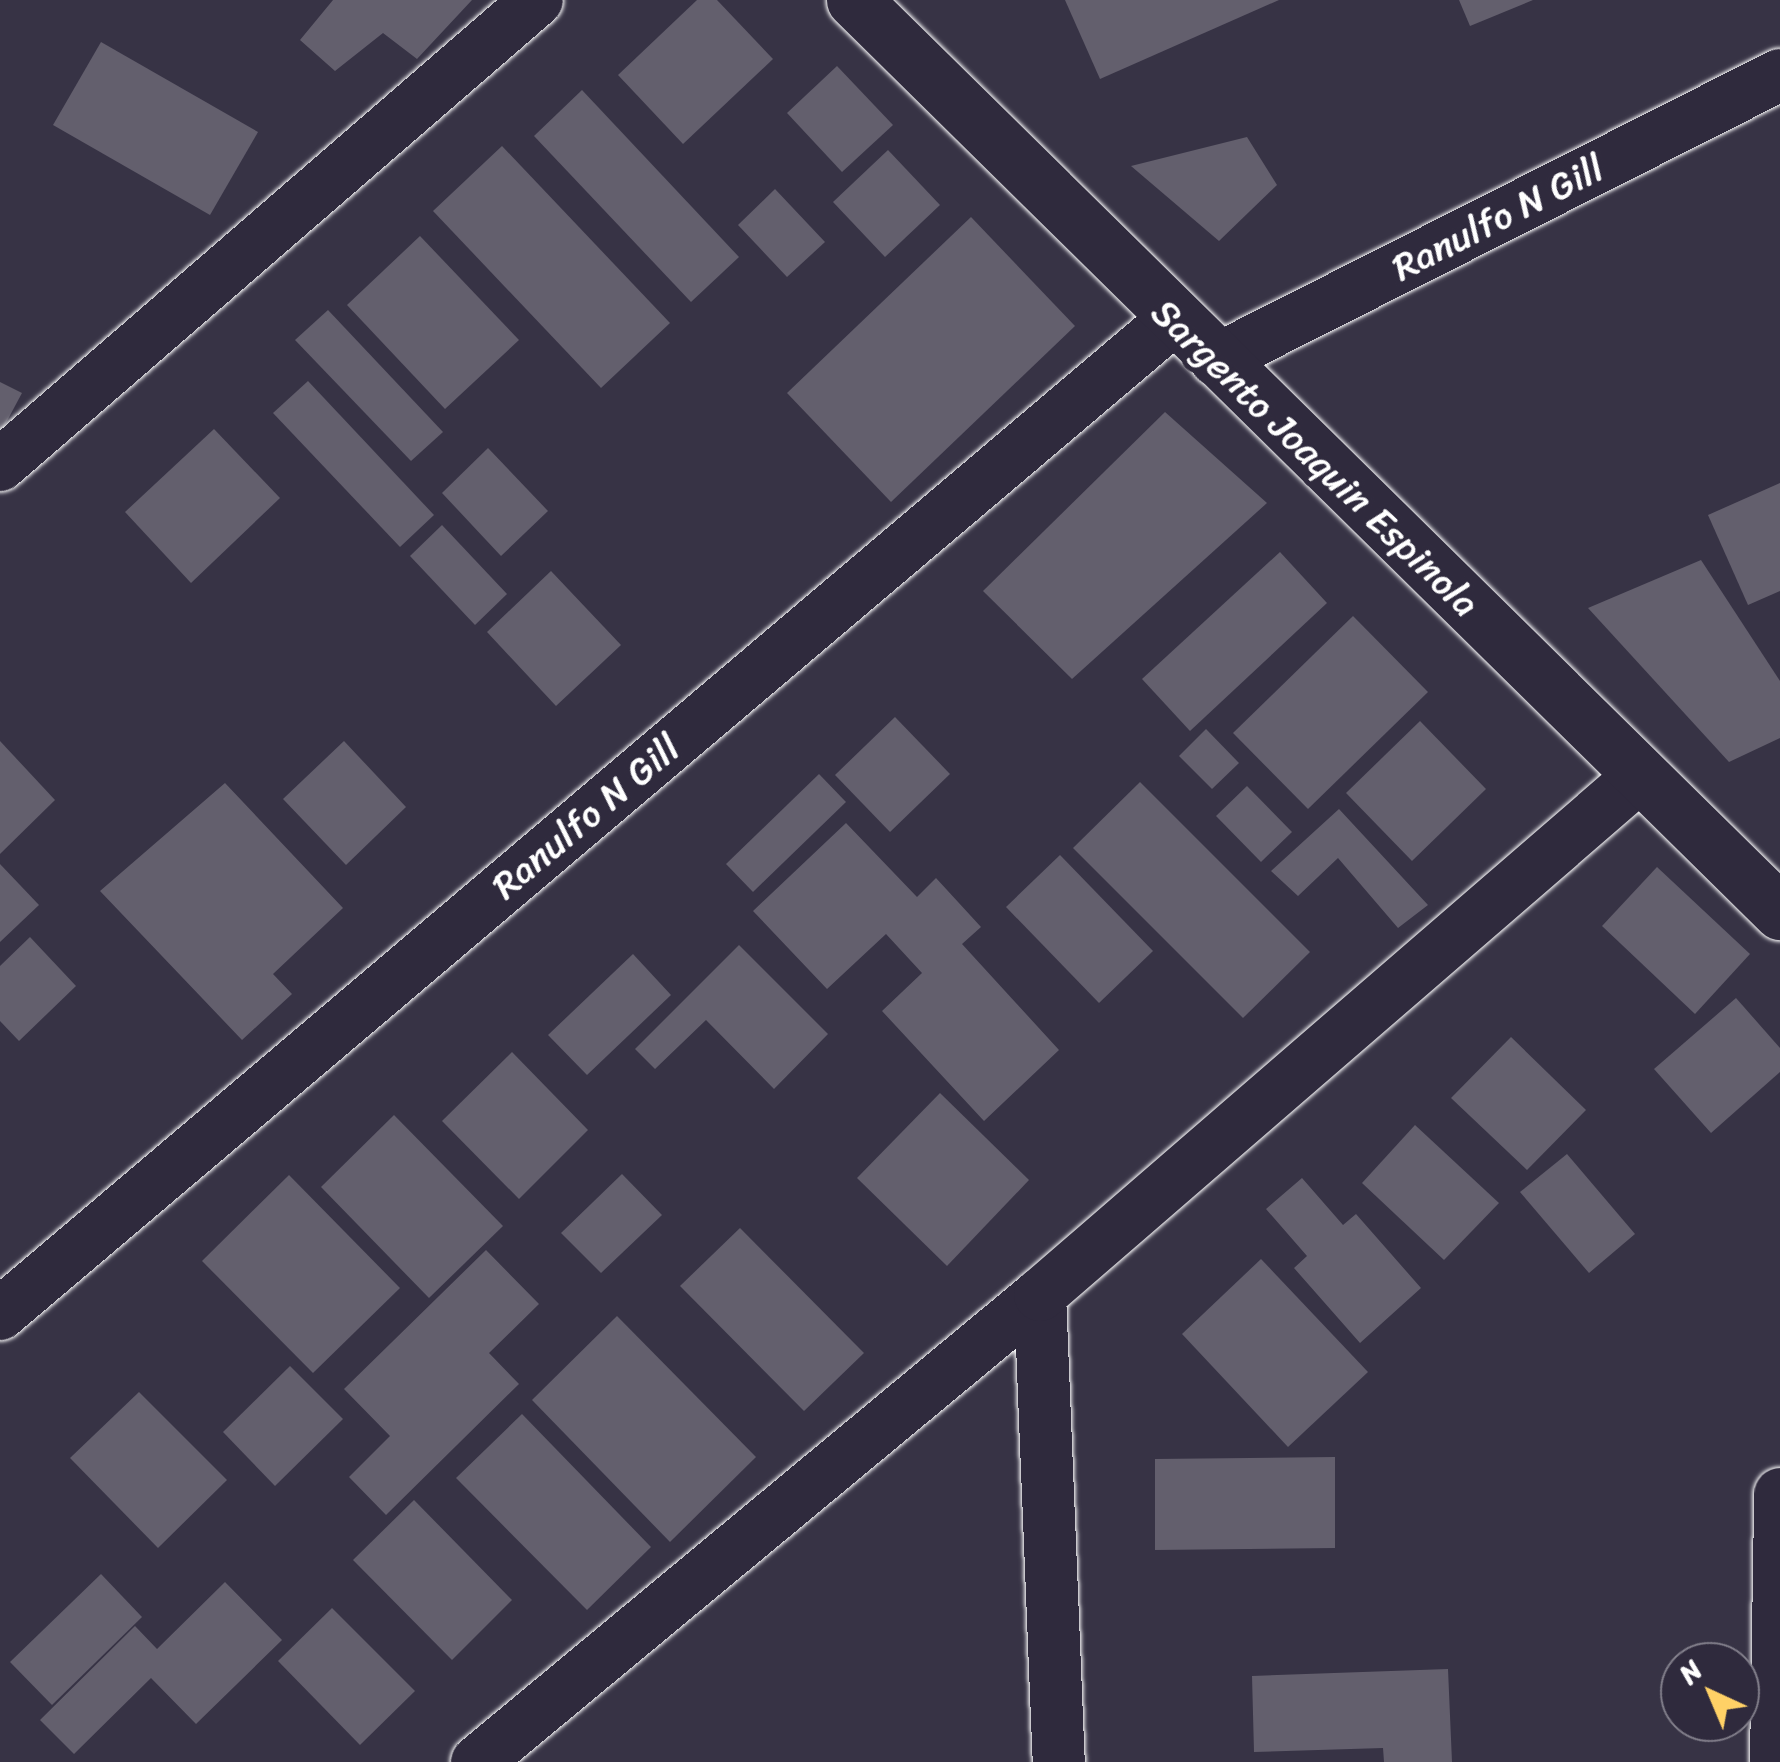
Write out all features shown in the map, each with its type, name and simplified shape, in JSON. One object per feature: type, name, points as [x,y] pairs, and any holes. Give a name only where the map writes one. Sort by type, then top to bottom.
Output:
[{"type":"street","points":[[0,464],[537,0]]},
{"type":"street","name":"Sargento Joaquin Espinola","points":[[854,0],[1173,320],[1780,912]]},
{"type":"street","name":"Ranulfo N Gill","points":[[1216,360],[1780,75]]},
{"type":"street","name":"Ranulfo N Gill","points":[[0,1314],[1173,320]]},
{"type":"street","points":[[477,1762],[1040,1295],[1640,776]]},
{"type":"street","points":[[1040,1295],[1059,1762]]},
{"type":"street","points":[[1776,1762],[1780,1494]]},
{"type":"building","points":[[333,0],[472,0],[417,59],[383,33],[335,71],[300,40]]},
{"type":"building","points":[[697,0],[717,0],[773,59],[683,144],[618,75]]},
{"type":"building","points":[[1065,0],[1279,0],[1100,79]]},
{"type":"building","points":[[1459,0],[1533,0],[1470,26]]},
{"type":"building","points":[[101,42],[258,132],[210,215],[53,125]]},
{"type":"building","points":[[837,66],[893,125],[842,172],[787,113]]},
{"type":"building","points":[[582,90],[739,257],[691,302],[534,136]]},
{"type":"building","points":[[1247,137],[1277,185],[1219,241],[1131,166]]},
{"type":"building","points":[[502,146],[670,323],[601,388],[433,211]]},
{"type":"building","points":[[888,150],[940,205],[885,257],[833,202]]},
{"type":"building","points":[[775,189],[825,242],[787,277],[738,225]]},
{"type":"building","points":[[971,217],[1075,326],[891,502],[787,393]]},
{"type":"building","points":[[420,236],[519,340],[445,409],[347,305]]},
{"type":"building","points":[[328,310],[443,432],[411,461],[295,340]]},
{"type":"building","points":[[308,381],[434,515],[400,547],[273,413]]},
{"type":"building","points":[[0,382],[22,393],[0,434]]},
{"type":"building","points":[[1165,412],[1267,503],[1072,679],[983,591]]},
{"type":"building","points":[[214,429],[280,498],[191,583],[125,512]]},
{"type":"building","points":[[488,448],[548,511],[501,556],[442,493]]},
{"type":"building","points":[[1780,483],[1780,591],[1748,605],[1708,515]]},
{"type":"building","points":[[442,525],[507,594],[475,625],[410,556]]},
{"type":"building","points":[[1280,552],[1327,603],[1190,731],[1142,679]]},
{"type":"building","points":[[1701,560],[1780,681],[1780,738],[1729,762],[1588,608]]},
{"type":"building","points":[[551,571],[621,645],[556,706],[487,632]]},
{"type":"building","points":[[1353,616],[1428,692],[1308,809],[1233,733]]},
{"type":"building","points":[[895,717],[950,774],[890,832],[835,775]]},
{"type":"building","points":[[1420,721],[1486,789],[1412,861],[1346,793]]},
{"type":"building","points":[[1206,729],[1239,763],[1212,789],[1179,756]]},
{"type":"building","points":[[0,741],[55,800],[0,854]]},
{"type":"building","points":[[344,741],[406,807],[346,865],[283,799]]},
{"type":"building","points":[[819,774],[846,802],[753,892],[726,864]]},
{"type":"building","points":[[1140,782],[1310,952],[1243,1018],[1073,848]]},
{"type":"building","points":[[225,783],[343,908],[273,974],[292,994],[242,1040],[100,891]]},
{"type":"building","points":[[1247,786],[1292,832],[1261,862],[1216,816]]},
{"type":"building","points":[[1339,809],[1428,905],[1398,928],[1338,858],[1298,896],[1271,871]]},
{"type":"building","points":[[846,823],[917,897],[936,878],[981,927],[962,944],[1059,1050],[984,1121],[882,1011],[922,973],[886,934],[827,989],[753,911]]},
{"type":"building","points":[[1060,855],[1153,951],[1099,1003],[1006,907]]},
{"type":"building","points":[[0,864],[39,905],[0,942]]},
{"type":"building","points":[[1657,867],[1750,954],[1695,1014],[1602,926]]},
{"type":"building","points":[[30,937],[76,986],[19,1041],[0,1021],[0,966]]},
{"type":"building","points":[[739,945],[828,1034],[774,1089],[706,1020],[655,1069],[635,1049]]},
{"type":"building","points":[[633,954],[671,995],[587,1075],[548,1035]]},
{"type":"building","points":[[1736,998],[1780,1048],[1780,1072],[1711,1133],[1654,1069]]},
{"type":"building","points":[[1511,1037],[1586,1110],[1527,1170],[1451,1098]]},
{"type":"building","points":[[512,1052],[588,1130],[519,1199],[442,1121]]},
{"type":"building","points":[[940,1093],[1029,1180],[947,1266],[857,1178]]},
{"type":"building","points":[[394,1115],[503,1226],[429,1298],[321,1187]]},
{"type":"building","points":[[1415,1125],[1499,1203],[1444,1260],[1362,1183]]},
{"type":"building","points":[[1567,1154],[1635,1234],[1589,1273],[1520,1192]]},
{"type":"building","points":[[622,1174],[662,1215],[601,1273],[561,1233]]},
{"type":"building","points":[[289,1175],[400,1288],[313,1373],[202,1261]]},
{"type":"building","points":[[1302,1178],[1343,1225],[1356,1214],[1421,1288],[1360,1343],[1294,1268],[1307,1256],[1266,1209]]},
{"type":"building","points":[[740,1228],[864,1353],[804,1411],[680,1286]]},
{"type":"building","points":[[486,1250],[539,1304],[489,1353],[519,1384],[386,1515],[349,1477],[390,1436],[344,1389]]},
{"type":"building","points":[[1261,1259],[1368,1372],[1288,1447],[1182,1334]]},
{"type":"building","points":[[617,1316],[756,1457],[670,1542],[532,1400]]},
{"type":"building","points":[[290,1366],[343,1419],[275,1486],[223,1432]]},
{"type":"building","points":[[139,1392],[227,1480],[158,1548],[70,1458]]},
{"type":"building","points":[[522,1414],[651,1547],[587,1610],[456,1478]]},
{"type":"building","points":[[1335,1457],[1335,1548],[1155,1550],[1155,1459]]},
{"type":"building","points":[[414,1500],[512,1600],[452,1660],[353,1560]]},
{"type":"building","points":[[101,1574],[142,1617],[52,1705],[10,1662]]},
{"type":"building","points":[[225,1582],[282,1640],[196,1724],[151,1678],[74,1754],[40,1720],[135,1626],[157,1649]]},
{"type":"building","points":[[332,1608],[415,1691],[360,1745],[278,1661]]},
{"type":"building","points":[[1448,1669],[1452,1762],[1384,1762],[1383,1748],[1254,1752],[1252,1676]]}]
